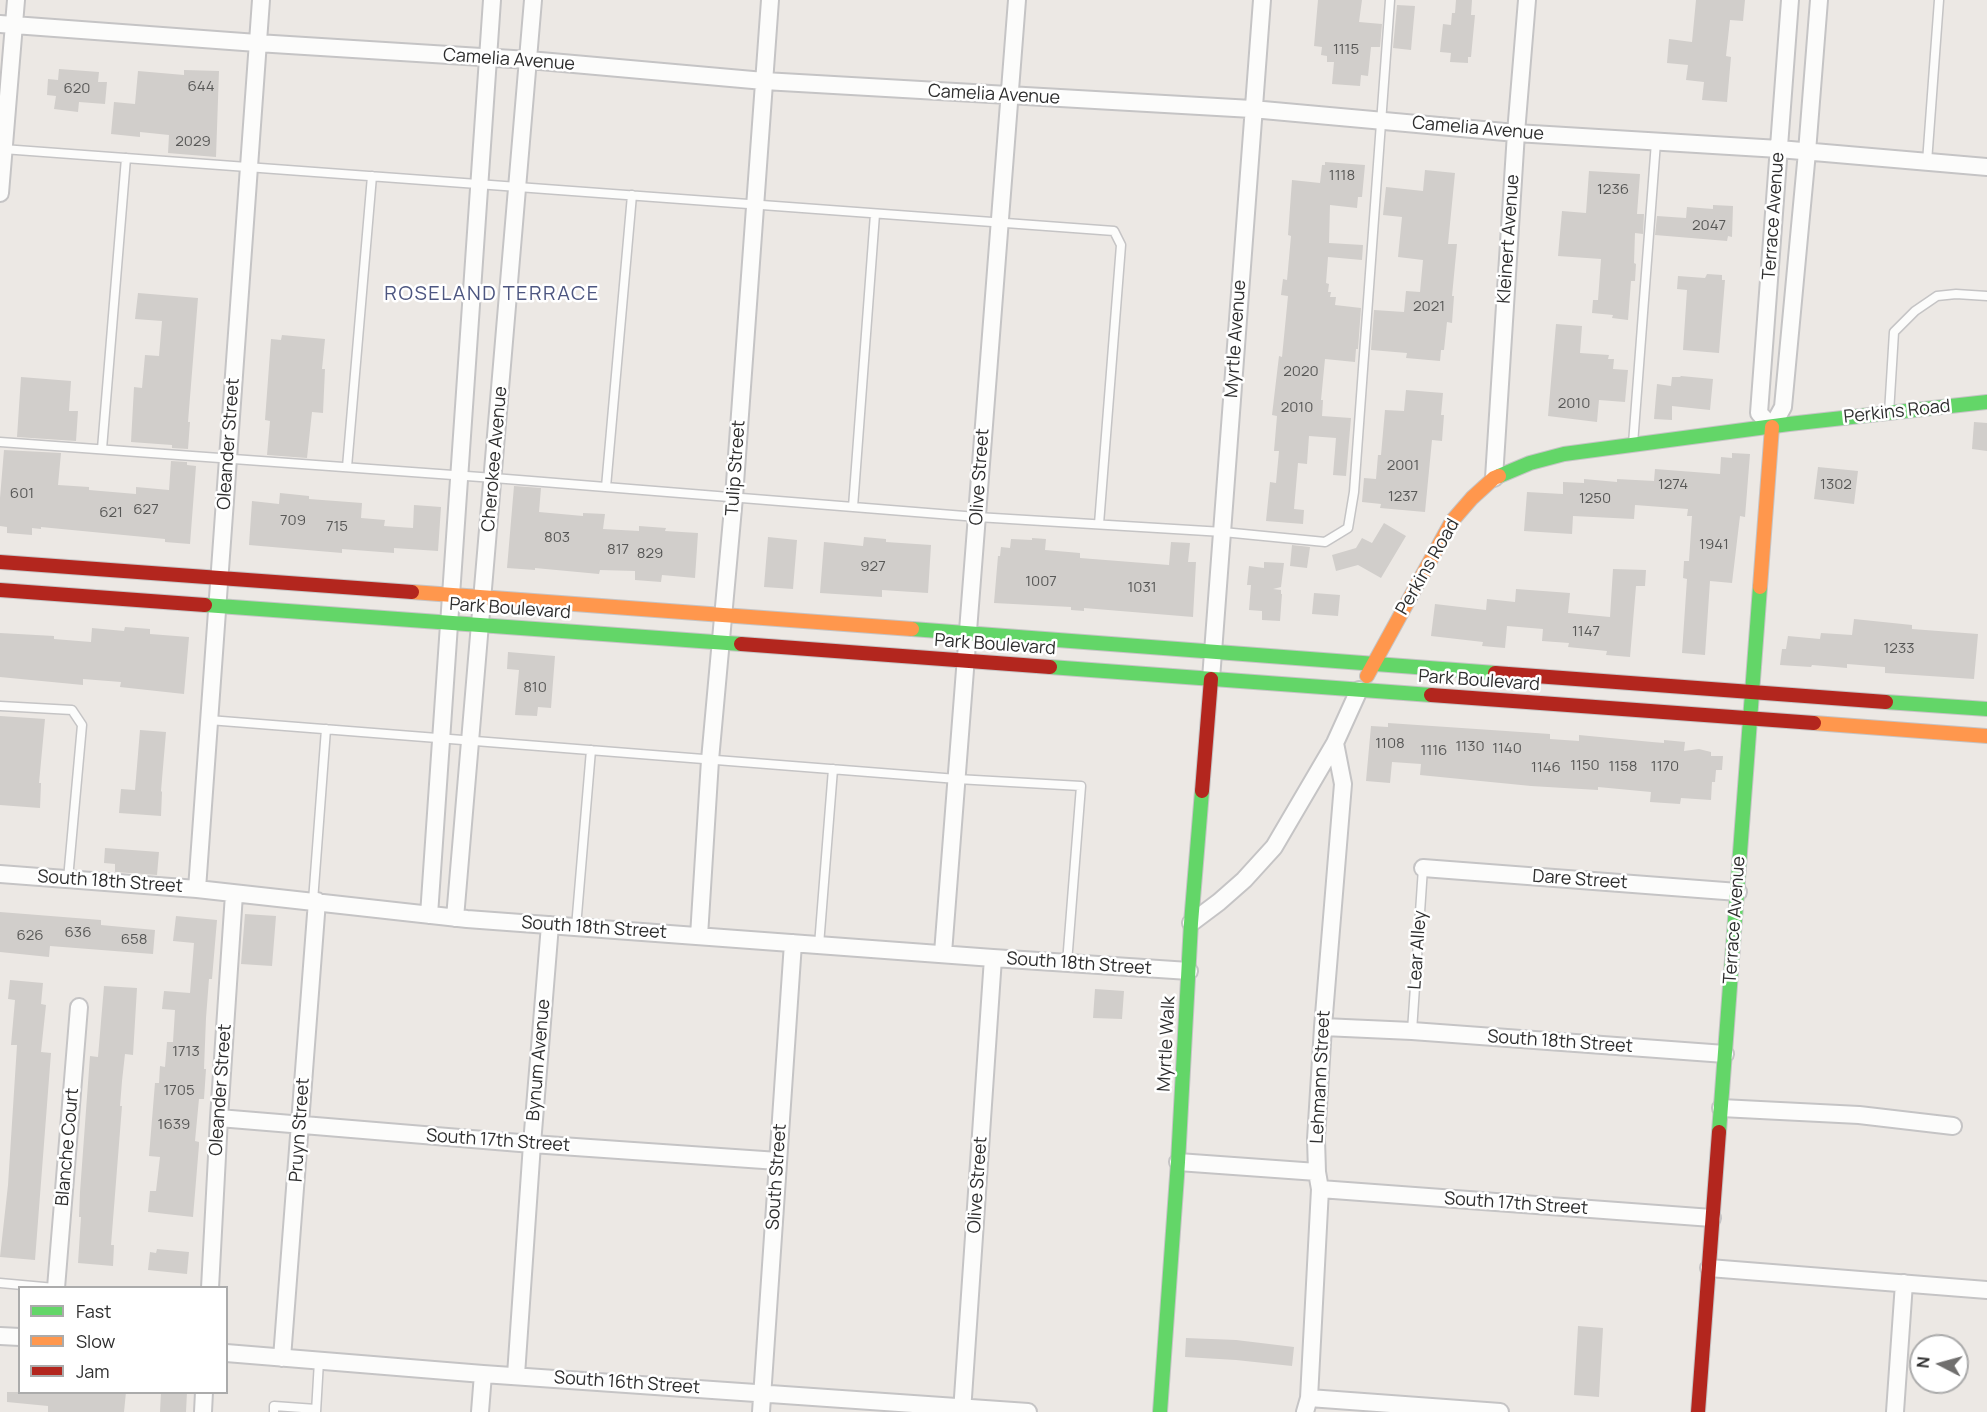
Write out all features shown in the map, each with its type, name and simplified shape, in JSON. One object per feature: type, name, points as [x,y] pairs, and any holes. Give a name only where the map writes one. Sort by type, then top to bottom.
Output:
[{"type":"street","points":[[0,193],[7,24],[15,0]]},
{"type":"street","name":"Oleander Street","points":[[197,889],[261,0]]},
{"type":"street","name":"Cherokee Avenue","points":[[429,915],[492,0]]},
{"type":"street","name":"Cherokee Avenue","points":[[455,918],[533,0]]},
{"type":"street","name":"Tulip Street","points":[[699,936],[710,760],[734,497],[770,0]]},
{"type":"street","name":"Olive Street","points":[[943,953],[1017,0]]},
{"type":"street","name":"Myrtle Avenue","points":[[1211,679],[1252,109],[1262,0]]},
{"type":"street","name":"Kleinert Avenue","points":[[1494,478],[1516,133],[1527,0]]},
{"type":"street","name":"Terrace Avenue","points":[[1772,427],[1760,413],[1790,0]]},
{"type":"street","name":"Terrace Avenue","points":[[1698,1412],[1772,427],[1783,407],[1819,0]]},
{"type":"street","name":"Camelia Avenue","points":[[7,24],[529,60],[764,81],[1252,109],[1516,133],[1779,149],[1987,167]]},
{"type":"street","name":"Perkins Road","points":[[1191,923],[1244,880],[1274,847],[1335,743],[1359,690],[1452,521],[1494,478],[1530,463],[1564,454],[1987,402]]},
{"type":"street","points":[[0,562],[1987,709]]},
{"type":"street","name":"Park Boulevard","points":[[0,590],[1987,736]]},
{"type":"street","name":"Myrtle Walk","points":[[1160,1412],[1178,1162],[1191,923],[1211,679]]},
{"type":"street","name":"Lehmann Street","points":[[1307,1405],[1318,1181],[1316,1139],[1342,784],[1335,743]]},
{"type":"street","name":"Dare Street","points":[[1423,868],[1738,892]]},
{"type":"street","name":"South 18th Street","points":[[0,874],[197,889],[455,918],[1189,971]]},
{"type":"street","name":"Oleander Street","points":[[210,1286],[234,894]]},
{"type":"street","name":"Pruyn Street","points":[[282,1358],[301,1125],[315,901]]},
{"type":"street","name":"Bynum Avenue","points":[[516,1375],[550,925]]},
{"type":"street","name":"South Street","points":[[761,1412],[793,943]]},
{"type":"street","name":"Olive Street","points":[[962,1409],[993,958]]},
{"type":"street","name":"Blanche Court","points":[[56,1286],[79,1007]]},
{"type":"street","name":"South 18th Street","points":[[1323,1027],[1412,1031],[1725,1054]]},
{"type":"street","points":[[1721,1108],[1858,1115],[1953,1126]]},
{"type":"street","name":"South 17th Street","points":[[219,1118],[532,1144],[778,1161]]},
{"type":"street","name":"South 17th Street","points":[[1178,1162],[1318,1181],[1712,1218]]},
{"type":"street","points":[[1709,1268],[1987,1290]]},
{"type":"street","points":[[1895,1412],[1904,1283]]},
{"type":"street","points":[[0,1336],[18,1337]]},
{"type":"street","name":"South 16th Street","points":[[228,1353],[483,1374],[1028,1412]]},
{"type":"street","points":[[480,1412],[483,1374]]},
{"type":"street","points":[[203,1412],[204,1394]]},
{"type":"street","points":[[1307,1405],[1500,1412]]},
{"type":"lane","points":[[0,442],[494,478],[978,517],[1223,531],[1325,542],[1348,528],[1354,492],[1390,0]]},
{"type":"lane","points":[[1927,162],[1939,0]]},
{"type":"lane","points":[[1633,444],[1656,142]]},
{"type":"lane","points":[[2,149],[1114,231],[1121,245],[1099,524]]},
{"type":"lane","points":[[102,449],[126,158]]},
{"type":"lane","points":[[347,467],[372,176]]},
{"type":"lane","points":[[606,487],[632,195]]},
{"type":"lane","points":[[853,507],[875,214]]},
{"type":"lane","points":[[1888,413],[1894,332],[1915,311],[1937,296],[1956,294],[1987,296]]},
{"type":"lane","points":[[0,706],[72,710],[82,725],[68,879]]},
{"type":"lane","points":[[209,720],[957,779],[1081,786],[1067,963]]},
{"type":"lane","points":[[315,901],[326,729]]},
{"type":"lane","points":[[576,927],[591,750]]},
{"type":"lane","points":[[819,945],[833,769]]},
{"type":"lane","name":"Lear Alley","points":[[1412,1031],[1423,868]]},
{"type":"lane","points":[[0,1283],[42,1286]]},
{"type":"lane","points":[[274,1412],[274,1406],[316,1410],[319,1361]]},
{"type":"building","points":[[1318,0],[1362,0],[1359,22],[1382,24],[1380,47],[1371,47],[1368,76],[1361,75],[1360,86],[1332,84],[1334,62],[1327,62],[1327,56],[1321,55],[1322,47],[1314,46]]},
{"type":"building","points":[[1456,0],[1472,0],[1471,15],[1475,15],[1471,57],[1468,57],[1468,63],[1450,62],[1451,53],[1440,52],[1443,24],[1451,25]]},
{"type":"building","points":[[1696,0],[1745,0],[1743,21],[1730,20],[1726,56],[1731,57],[1727,102],[1702,100],[1704,82],[1686,80],[1688,65],[1667,63],[1669,39],[1692,42]]},
{"type":"building","points":[[1397,5],[1415,6],[1411,50],[1393,48]]},
{"type":"building","points":[[59,69],[99,72],[98,82],[107,82],[105,104],[79,102],[78,112],[54,109],[56,96],[47,95],[48,79],[58,80]]},
{"type":"building","points":[[184,70],[219,71],[216,157],[168,153],[169,135],[140,132],[140,137],[111,134],[114,102],[135,104],[138,71],[184,75]]},
{"type":"building","points":[[1325,162],[1365,165],[1362,197],[1358,197],[1357,208],[1330,205],[1329,243],[1363,245],[1362,260],[1328,257],[1326,283],[1329,284],[1330,297],[1336,297],[1335,305],[1361,308],[1355,362],[1325,359],[1321,400],[1323,400],[1322,416],[1351,418],[1346,476],[1333,475],[1336,438],[1309,436],[1307,464],[1298,463],[1294,509],[1304,510],[1303,524],[1266,521],[1270,482],[1276,483],[1279,451],[1274,451],[1277,416],[1272,415],[1279,356],[1282,357],[1288,296],[1281,295],[1283,279],[1287,280],[1292,180],[1320,183],[1322,165],[1325,165]]},
{"type":"building","points":[[1425,170],[1455,173],[1448,244],[1457,244],[1452,323],[1447,322],[1444,350],[1441,350],[1440,361],[1406,358],[1407,353],[1371,350],[1374,310],[1404,312],[1406,291],[1420,292],[1423,260],[1398,257],[1402,217],[1383,215],[1386,187],[1423,191]]},
{"type":"building","points":[[1589,171],[1640,174],[1637,214],[1644,214],[1643,234],[1635,233],[1635,281],[1631,281],[1628,320],[1612,318],[1613,315],[1592,313],[1593,300],[1598,300],[1601,259],[1558,256],[1562,211],[1586,213]]},
{"type":"building","points":[[1713,205],[1733,206],[1732,237],[1728,236],[1727,241],[1655,235],[1657,216],[1686,218],[1687,207],[1713,209]]},
{"type":"building","points":[[1707,274],[1722,275],[1722,280],[1725,280],[1719,353],[1683,350],[1687,290],[1677,289],[1678,276],[1705,278]]},
{"type":"building","points":[[138,293],[198,298],[188,449],[172,448],[172,445],[131,442],[134,387],[142,388],[145,355],[159,356],[162,321],[135,319]]},
{"type":"building","points":[[1556,324],[1582,326],[1580,353],[1609,355],[1608,359],[1614,359],[1613,369],[1628,370],[1625,402],[1599,400],[1597,422],[1548,416]]},
{"type":"building","points":[[282,335],[325,339],[322,369],[325,369],[323,413],[312,412],[307,458],[267,455],[270,421],[265,420],[271,339],[281,340]]},
{"type":"building","points":[[21,377],[71,381],[69,411],[78,411],[76,441],[17,437]]},
{"type":"building","points":[[1672,377],[1713,379],[1710,410],[1672,406],[1672,420],[1654,419],[1657,384],[1671,386]]},
{"type":"building","points":[[1406,390],[1443,393],[1442,441],[1432,440],[1425,512],[1380,508],[1381,504],[1362,502],[1364,478],[1376,479],[1378,455],[1381,455],[1385,410],[1404,411]]},
{"type":"building","points":[[1974,422],[1987,423],[1987,451],[1972,449]]},
{"type":"building","points":[[4,450],[61,453],[58,485],[136,494],[136,487],[169,490],[171,461],[187,462],[187,465],[196,466],[190,544],[165,542],[165,539],[41,527],[41,529],[32,528],[32,535],[7,533],[7,527],[0,526]]},
{"type":"building","points":[[1732,453],[1750,454],[1745,517],[1740,516],[1732,583],[1710,581],[1705,655],[1682,653],[1687,579],[1683,578],[1684,561],[1689,561],[1692,516],[1687,516],[1688,509],[1635,505],[1634,519],[1573,516],[1572,534],[1524,531],[1527,492],[1563,494],[1563,482],[1584,483],[1584,479],[1617,482],[1617,479],[1654,481],[1655,469],[1720,474],[1721,457],[1732,458]]},
{"type":"building","points":[[1818,467],[1858,471],[1854,504],[1814,499]]},
{"type":"building","points":[[514,486],[541,488],[539,512],[583,516],[583,513],[605,514],[603,529],[639,531],[639,526],[666,528],[665,531],[698,533],[695,578],[662,575],[661,582],[635,580],[635,571],[600,570],[599,574],[535,568],[535,570],[507,568]]},
{"type":"building","points":[[280,493],[309,496],[309,499],[362,503],[361,518],[385,520],[384,526],[413,528],[414,505],[441,507],[438,551],[394,548],[394,553],[342,549],[342,553],[249,545],[252,501],[279,504]]},
{"type":"building","points":[[1384,523],[1406,536],[1381,578],[1358,565],[1336,571],[1332,555],[1356,548],[1362,538],[1372,543]]},
{"type":"building","points":[[768,537],[797,540],[793,589],[764,587]]},
{"type":"building","points":[[864,537],[886,539],[886,542],[931,545],[928,593],[882,590],[882,597],[820,593],[824,542],[863,546]]},
{"type":"building","points":[[1032,538],[1046,539],[1045,550],[1080,553],[1080,558],[1169,565],[1171,542],[1190,543],[1188,562],[1196,562],[1193,617],[994,603],[998,556],[1000,556],[1001,547],[1010,548],[1011,539],[1032,540]]},
{"type":"building","points":[[1292,545],[1310,547],[1307,568],[1290,566]]},
{"type":"building","points":[[1264,562],[1284,563],[1281,587],[1273,589],[1281,590],[1282,594],[1280,621],[1262,620],[1262,611],[1249,610],[1251,585],[1247,585],[1249,566],[1264,568]]},
{"type":"building","points":[[1613,569],[1646,570],[1645,586],[1636,586],[1630,657],[1606,655],[1607,651],[1568,647],[1569,643],[1542,641],[1543,629],[1507,626],[1505,648],[1482,646],[1483,642],[1431,636],[1435,604],[1486,610],[1487,599],[1515,602],[1516,589],[1570,593],[1568,613],[1610,617]]},
{"type":"building","points":[[1314,593],[1340,595],[1338,616],[1312,614]]},
{"type":"building","points":[[1854,619],[1912,625],[1912,629],[1978,634],[1974,679],[1885,673],[1885,667],[1847,664],[1847,668],[1780,665],[1782,649],[1786,649],[1788,636],[1820,639],[1821,633],[1852,635]]},
{"type":"building","points":[[125,627],[150,629],[150,634],[189,637],[184,694],[120,687],[121,682],[83,679],[83,685],[0,677],[0,633],[54,636],[54,639],[91,642],[92,628],[124,631]]},
{"type":"building","points":[[508,652],[555,656],[551,708],[538,707],[537,716],[515,715],[519,670],[507,669]]},
{"type":"building","points":[[0,716],[45,719],[39,783],[41,783],[40,808],[0,805]]},
{"type":"building","points":[[1388,723],[1550,734],[1550,739],[1579,741],[1579,735],[1664,743],[1664,740],[1685,742],[1684,751],[1699,749],[1711,752],[1711,756],[1723,756],[1722,770],[1716,770],[1715,782],[1712,782],[1711,800],[1681,798],[1680,804],[1650,802],[1651,792],[1598,787],[1598,790],[1531,786],[1420,775],[1421,764],[1392,762],[1390,783],[1366,781],[1371,726],[1388,727]]},
{"type":"building","points":[[140,730],[166,732],[161,816],[119,813],[121,789],[135,790]]},
{"type":"building","points":[[105,848],[159,852],[157,875],[115,872],[115,864],[104,863]]},
{"type":"building","points":[[0,912],[101,920],[101,925],[155,930],[153,954],[50,946],[49,957],[0,952]]},
{"type":"building","points":[[245,914],[276,916],[272,966],[241,964]]},
{"type":"building","points":[[176,916],[217,920],[206,1018],[204,1099],[199,1099],[195,1141],[199,1142],[199,1145],[193,1217],[148,1212],[150,1191],[156,1191],[160,1157],[149,1156],[155,1083],[159,1083],[160,1066],[165,1067],[167,1042],[173,1042],[175,1010],[162,1009],[164,991],[190,993],[194,943],[173,941]]},
{"type":"building","points":[[10,980],[43,983],[41,1004],[46,1005],[41,1052],[51,1053],[35,1260],[0,1257],[8,1185],[17,1045],[11,1045],[15,1000],[8,999]]},
{"type":"building","points":[[104,986],[137,988],[133,1055],[125,1054],[122,1081],[111,1245],[114,1245],[113,1266],[78,1263],[80,1192],[90,1056],[98,1057]]},
{"type":"building","points":[[1095,989],[1124,991],[1122,1019],[1093,1018]]},
{"type":"building","points":[[157,1249],[189,1252],[187,1274],[148,1270],[150,1252],[156,1253]]},
{"type":"building","points":[[1578,1326],[1603,1328],[1599,1397],[1574,1395]]},
{"type":"building","points":[[1186,1338],[1236,1340],[1294,1347],[1292,1366],[1185,1357]]},
{"type":"building","points":[[7,1392],[18,1392],[18,1394],[126,1394],[124,1412],[48,1412],[48,1406],[7,1402]]},
{"type":"building","points":[[161,1394],[187,1394],[186,1412],[160,1412]]},
{"type":"traffic: fast","points":[[1499,476],[1530,463],[1564,454],[1789,424],[1987,402]]},
{"type":"traffic: fast","points":[[1719,1132],[1760,587]]},
{"type":"traffic: fast","points":[[205,605],[741,644]]},
{"type":"traffic: fast","points":[[912,629],[1495,673]]},
{"type":"traffic: fast","points":[[1050,667],[1431,695]]},
{"type":"traffic: fast","points":[[1886,702],[1987,709]]},
{"type":"traffic: fast","points":[[1160,1412],[1178,1162],[1191,923],[1202,791]]},
{"type":"traffic: slow","points":[[1760,587],[1772,427]]},
{"type":"traffic: slow","points":[[1367,676],[1452,521],[1472,498],[1499,476]]},
{"type":"traffic: slow","points":[[412,592],[912,629]]},
{"type":"traffic: slow","points":[[1814,723],[1987,736]]},
{"type":"traffic: jam","points":[[0,562],[412,592]]},
{"type":"traffic: jam","points":[[0,590],[205,605]]},
{"type":"traffic: jam","points":[[741,644],[1050,667]]},
{"type":"traffic: jam","points":[[1495,673],[1886,702]]},
{"type":"traffic: jam","points":[[1202,791],[1211,679]]},
{"type":"traffic: jam","points":[[1431,695],[1814,723]]},
{"type":"traffic: jam","points":[[1698,1412],[1719,1132]]},
{"type":"district","name":"ROSELAND TERRACE","points":[[492,294]]}]
